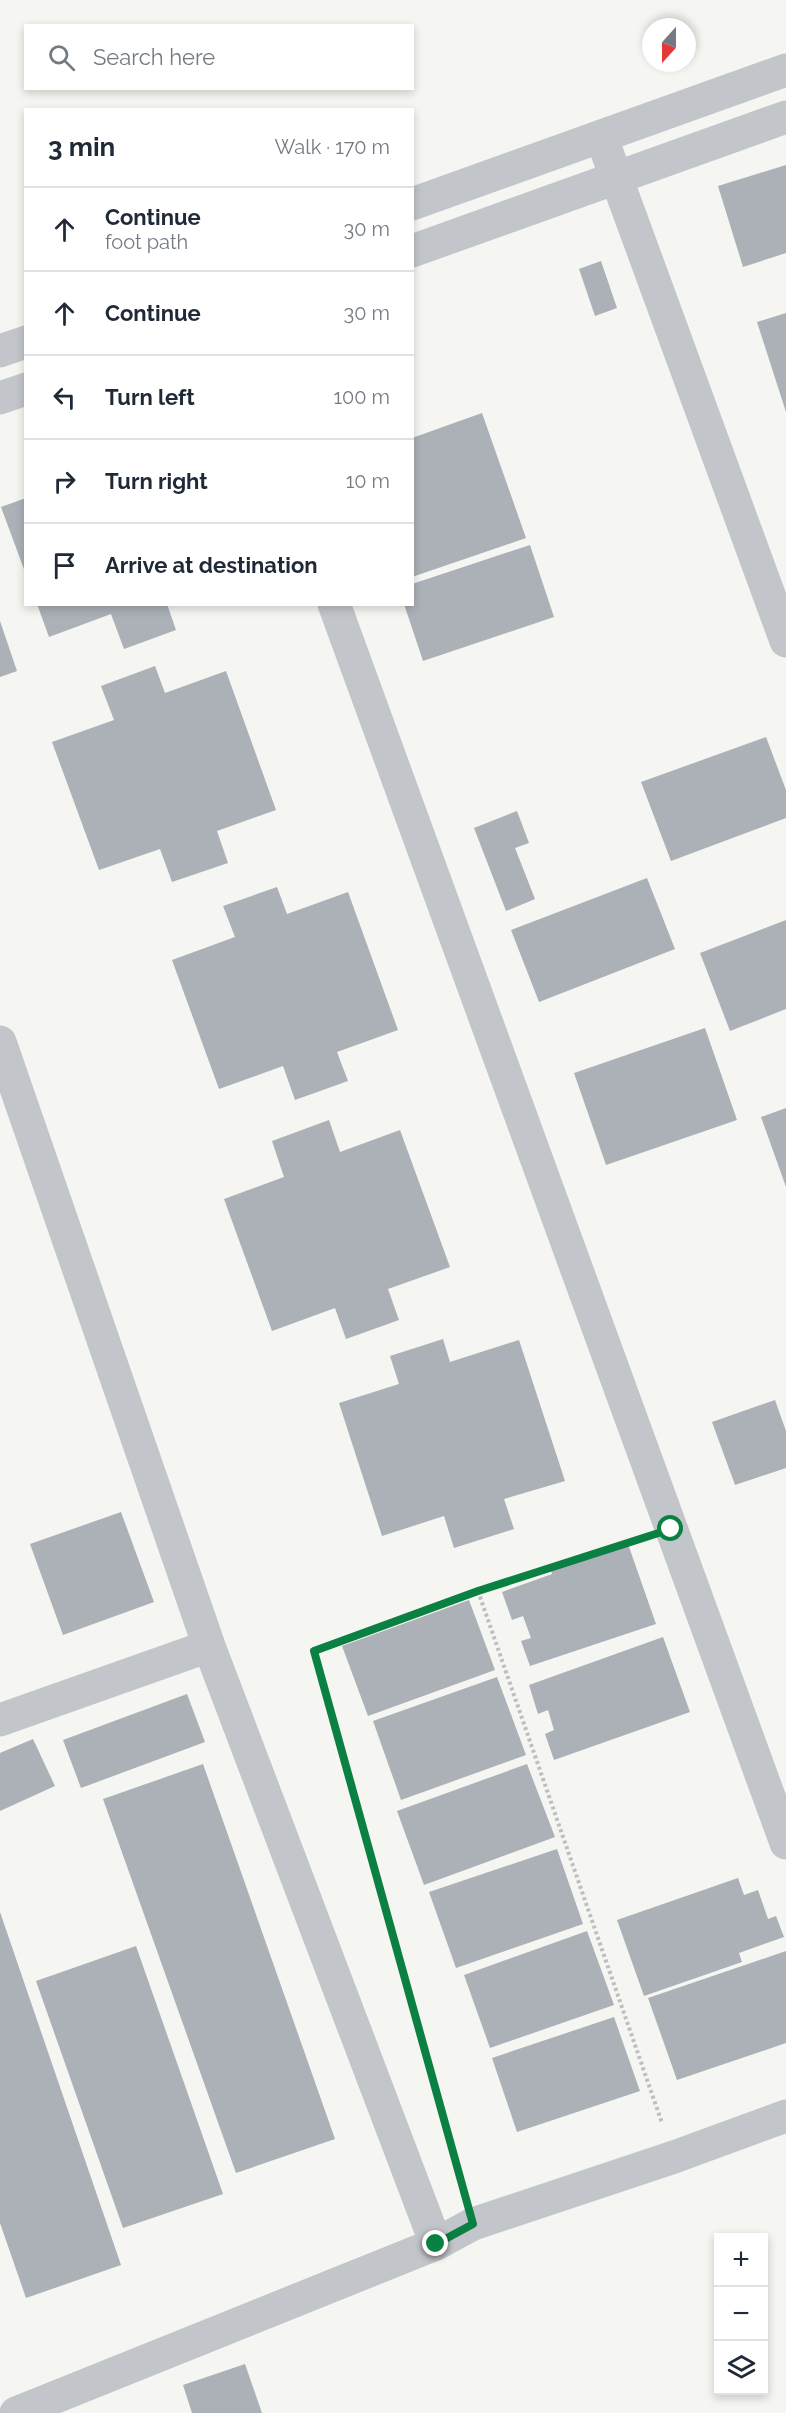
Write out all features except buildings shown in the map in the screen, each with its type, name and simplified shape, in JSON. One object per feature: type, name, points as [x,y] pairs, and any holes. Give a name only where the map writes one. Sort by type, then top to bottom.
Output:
[{"type":"street","points":[[414,203],[786,70]]},
{"type":"street","points":[[414,250],[786,117]]},
{"type":"street","points":[[601,136],[786,641]]},
{"type":"street","points":[[0,351],[24,343]]},
{"type":"street","points":[[0,398],[24,390]]},
{"type":"street","points":[[335,606],[786,1843]]},
{"type":"street","points":[[0,1042],[208,1646],[436,2244]]},
{"type":"street","points":[[0,1720],[208,1646]]},
{"type":"street","points":[[19,2413],[436,2244],[473,2224],[674,2157],[786,2116]]},
{"type":"path","points":[[473,2224],[314,1651],[478,1591],[671,1529]]},
{"type":"path","points":[[478,1591],[674,2157]]},
{"type":"route","points":[[436,2244],[473,2224],[314,1651],[478,1591],[671,1529]]}]
